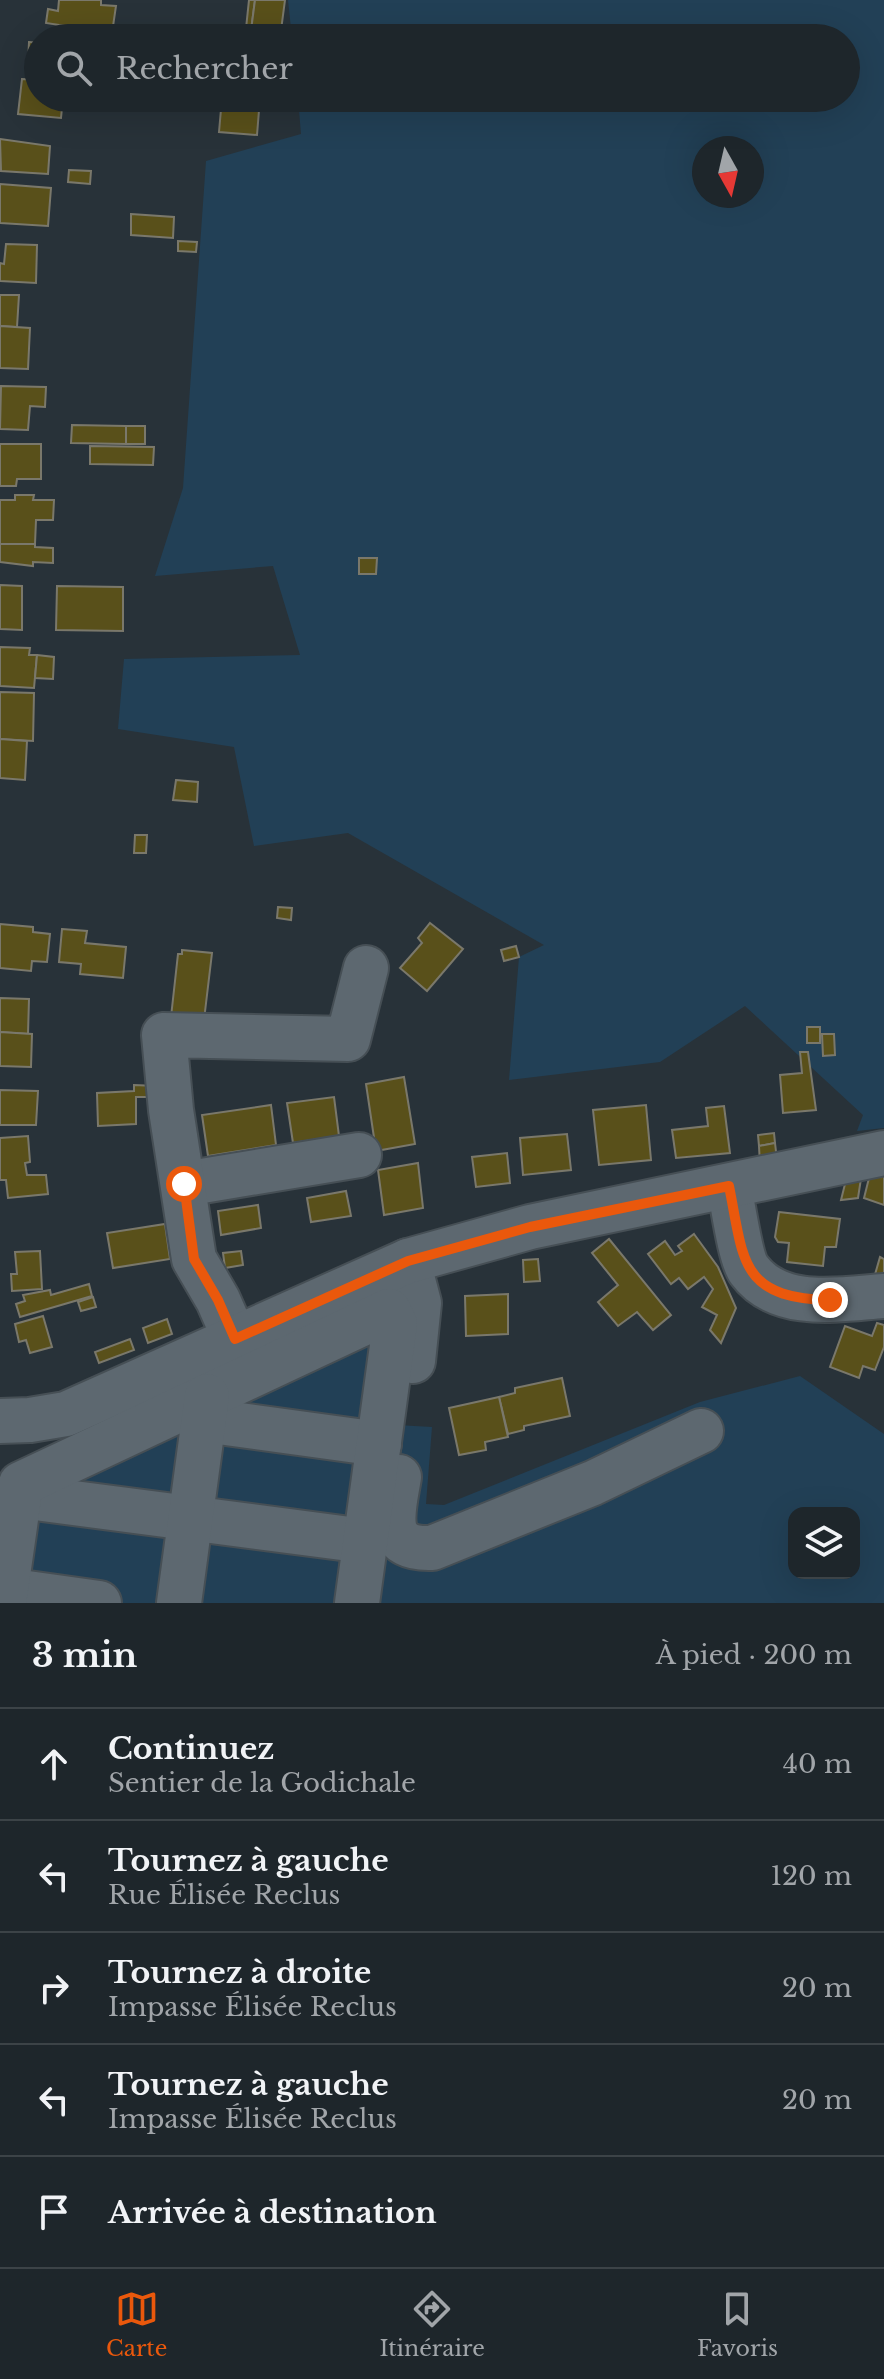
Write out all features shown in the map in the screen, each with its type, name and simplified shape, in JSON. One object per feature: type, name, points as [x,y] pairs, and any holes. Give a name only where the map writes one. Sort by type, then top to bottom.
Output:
[{"type":"street","points":[[235,1339],[218,1300],[194,1259],[171,1110],[164,1035],[348,1039],[366,968]]},
{"type":"street","points":[[0,1421],[66,1414],[408,1261],[530,1227],[884,1153]]},
{"type":"street","points":[[184,1184],[359,1155]]},
{"type":"street","points":[[729,1186],[747,1269],[763,1284],[801,1299],[884,1296]]},
{"type":"street","points":[[392,1435],[419,1303],[408,1261]]},
{"type":"street","points":[[99,1603],[5,1596],[21,1484],[206,1408],[389,1311],[395,1324],[393,1519],[380,1536],[357,1603]]},
{"type":"street","points":[[206,1408],[392,1435]]},
{"type":"street","points":[[179,1603],[206,1408]]},
{"type":"street","points":[[20,1496],[190,1518],[380,1536],[408,1546],[432,1548],[593,1483],[701,1431]]},
{"type":"shaded area","points":[[288,0],[884,0],[884,1128],[857,1131],[863,1115],[745,1006],[660,1062],[509,1080],[519,957],[544,945],[348,833],[254,846],[234,747],[118,729],[124,659],[300,655],[273,566],[155,576],[183,488],[206,161],[301,134],[299,112],[860,112],[860,24],[291,24]]},
{"type":"shaded area","points":[[397,1288],[397,1425],[432,1427],[426,1504],[444,1505],[700,1402],[800,1376],[884,1434],[884,1603],[0,1603],[0,1528]]},
{"type":"building","points":[[59,0],[101,0],[101,5],[116,6],[113,24],[46,23],[48,9],[58,11]]},
{"type":"building","points":[[249,0],[255,0],[252,24],[246,24]]},
{"type":"building","points":[[255,0],[285,0],[282,24],[252,24]]},
{"type":"building","points":[[22,79],[24,112],[62,112],[61,118],[18,114]]},
{"type":"building","points":[[221,112],[259,112],[257,135],[219,132]]},
{"type":"building","points":[[0,139],[50,146],[48,174],[1,171]]},
{"type":"building","points":[[69,170],[91,171],[90,184],[68,182]]},
{"type":"building","points":[[0,184],[51,188],[48,226],[0,223]]},
{"type":"building","points":[[131,214],[174,217],[173,238],[131,235]]},
{"type":"building","points":[[178,241],[197,242],[196,252],[178,251]]},
{"type":"building","points":[[6,244],[37,245],[36,283],[0,281],[0,263],[4,264]]},
{"type":"building","points":[[0,295],[19,295],[17,327],[0,326]]},
{"type":"building","points":[[0,326],[30,328],[28,369],[0,368]]},
{"type":"building","points":[[1,386],[46,387],[45,407],[30,406],[28,430],[0,429]]},
{"type":"building","points":[[72,425],[126,426],[126,444],[71,443]]},
{"type":"building","points":[[126,426],[145,426],[145,444],[126,444]]},
{"type":"building","points":[[0,444],[41,444],[41,479],[17,479],[16,486],[0,486]]},
{"type":"building","points":[[90,446],[154,447],[153,465],[90,464]]},
{"type":"building","points":[[15,495],[34,495],[33,500],[54,500],[53,520],[36,520],[35,544],[0,544],[0,500],[15,500]]},
{"type":"building","points":[[0,544],[35,544],[35,547],[53,548],[53,563],[33,562],[33,566],[0,562]]},
{"type":"building","points":[[359,558],[377,558],[376,574],[359,574]]},
{"type":"building","points":[[0,585],[22,586],[22,630],[0,629]]},
{"type":"building","points":[[57,586],[123,587],[123,631],[56,630]]},
{"type":"building","points":[[0,647],[30,648],[29,655],[37,655],[34,688],[0,686]]},
{"type":"building","points":[[37,655],[54,657],[53,679],[35,678]]},
{"type":"building","points":[[0,692],[34,693],[33,741],[0,739]]},
{"type":"building","points":[[0,739],[27,741],[25,780],[0,778]]},
{"type":"building","points":[[176,780],[198,782],[197,802],[173,800]]},
{"type":"building","points":[[135,835],[147,835],[146,853],[134,853]]},
{"type":"building","points":[[278,907],[292,908],[291,920],[277,918]]},
{"type":"building","points":[[430,923],[463,949],[427,991],[400,968],[422,943],[418,938]]},
{"type":"building","points":[[0,924],[33,927],[33,932],[50,934],[47,962],[32,961],[31,971],[0,968]]},
{"type":"building","points":[[62,929],[87,931],[85,943],[126,947],[123,978],[80,974],[81,964],[59,962]]},
{"type":"building","points":[[516,946],[519,957],[504,961],[501,950]]},
{"type":"building","points":[[182,950],[212,953],[204,1020],[171,1017],[178,954],[182,954]]},
{"type":"building","points":[[0,998],[29,999],[28,1034],[0,1032]]},
{"type":"building","points":[[807,1027],[820,1027],[820,1043],[807,1043]]},
{"type":"building","points":[[0,1032],[32,1034],[31,1067],[0,1066]]},
{"type":"building","points":[[822,1034],[834,1034],[835,1055],[823,1056]]},
{"type":"building","points":[[800,1052],[808,1052],[816,1110],[783,1113],[780,1075],[802,1073]]},
{"type":"building","points":[[404,1077],[415,1144],[376,1151],[366,1084]]},
{"type":"building","points":[[134,1085],[157,1086],[157,1097],[136,1097],[136,1124],[98,1126],[97,1093],[134,1091]]},
{"type":"building","points":[[0,1090],[38,1091],[36,1125],[0,1125]]},
{"type":"building","points":[[334,1097],[339,1136],[293,1143],[287,1103]]},
{"type":"building","points":[[271,1105],[276,1145],[208,1156],[202,1115]]},
{"type":"building","points":[[646,1105],[651,1160],[599,1165],[593,1110]]},
{"type":"building","points":[[724,1106],[730,1153],[676,1158],[672,1130],[708,1126],[706,1108]]},
{"type":"building","points":[[774,1133],[775,1143],[759,1146],[758,1135]]},
{"type":"building","points":[[567,1134],[571,1170],[523,1175],[520,1138]]},
{"type":"building","points":[[28,1136],[30,1162],[25,1163],[27,1175],[46,1175],[48,1194],[8,1198],[6,1180],[0,1180],[0,1138]]},
{"type":"building","points":[[775,1143],[777,1160],[760,1165],[759,1146]]},
{"type":"building","points":[[507,1153],[510,1183],[476,1187],[472,1157]]},
{"type":"building","points":[[418,1163],[423,1208],[384,1215],[378,1170]]},
{"type":"building","points":[[883,1171],[884,1205],[864,1198],[870,1174],[881,1177]]},
{"type":"building","points":[[862,1172],[858,1198],[841,1200],[847,1176]]},
{"type":"building","points":[[346,1191],[351,1216],[311,1222],[307,1198]]},
{"type":"building","points":[[258,1205],[261,1228],[221,1235],[218,1211]]},
{"type":"building","points":[[779,1212],[840,1219],[836,1247],[825,1247],[823,1266],[787,1262],[789,1243],[778,1242],[775,1237]]},
{"type":"building","points":[[165,1224],[170,1259],[113,1268],[107,1233]]},
{"type":"building","points":[[694,1234],[718,1267],[736,1308],[721,1343],[710,1330],[717,1315],[702,1307],[713,1289],[704,1277],[688,1289],[679,1278],[671,1284],[648,1254],[665,1241],[675,1255],[682,1251],[678,1246]]},
{"type":"building","points":[[609,1239],[671,1315],[653,1330],[637,1312],[618,1326],[598,1302],[618,1285],[592,1253]]},
{"type":"building","points":[[40,1251],[42,1289],[12,1291],[11,1274],[17,1274],[15,1252]]},
{"type":"building","points":[[241,1251],[243,1265],[225,1268],[223,1253]]},
{"type":"building","points":[[880,1257],[884,1259],[884,1284],[872,1285]]},
{"type":"building","points":[[538,1259],[540,1281],[524,1282],[523,1260]]},
{"type":"building","points":[[89,1284],[92,1296],[20,1317],[16,1304],[25,1301],[23,1295],[50,1290],[51,1295]]},
{"type":"building","points":[[508,1294],[508,1334],[466,1336],[465,1296]]},
{"type":"building","points":[[93,1297],[96,1307],[81,1311],[78,1302]]},
{"type":"building","points":[[43,1316],[52,1347],[30,1353],[26,1340],[19,1342],[15,1324]]},
{"type":"building","points":[[167,1319],[172,1334],[148,1343],[143,1328]]},
{"type":"building","points":[[877,1323],[884,1325],[884,1347],[875,1370],[863,1366],[859,1378],[830,1367],[845,1326],[872,1336]]},
{"type":"building","points":[[130,1339],[134,1350],[99,1363],[95,1352]]},
{"type":"building","points":[[562,1378],[570,1416],[524,1426],[524,1430],[508,1434],[499,1397],[515,1393],[515,1388]]},
{"type":"building","points":[[499,1397],[508,1437],[485,1442],[486,1450],[459,1455],[449,1408]]},
{"type":"route","points":[[184,1184],[194,1259],[218,1300],[235,1339],[408,1261],[530,1227],[729,1186],[747,1269],[763,1284],[780,1293],[801,1299],[830,1300]]}]
